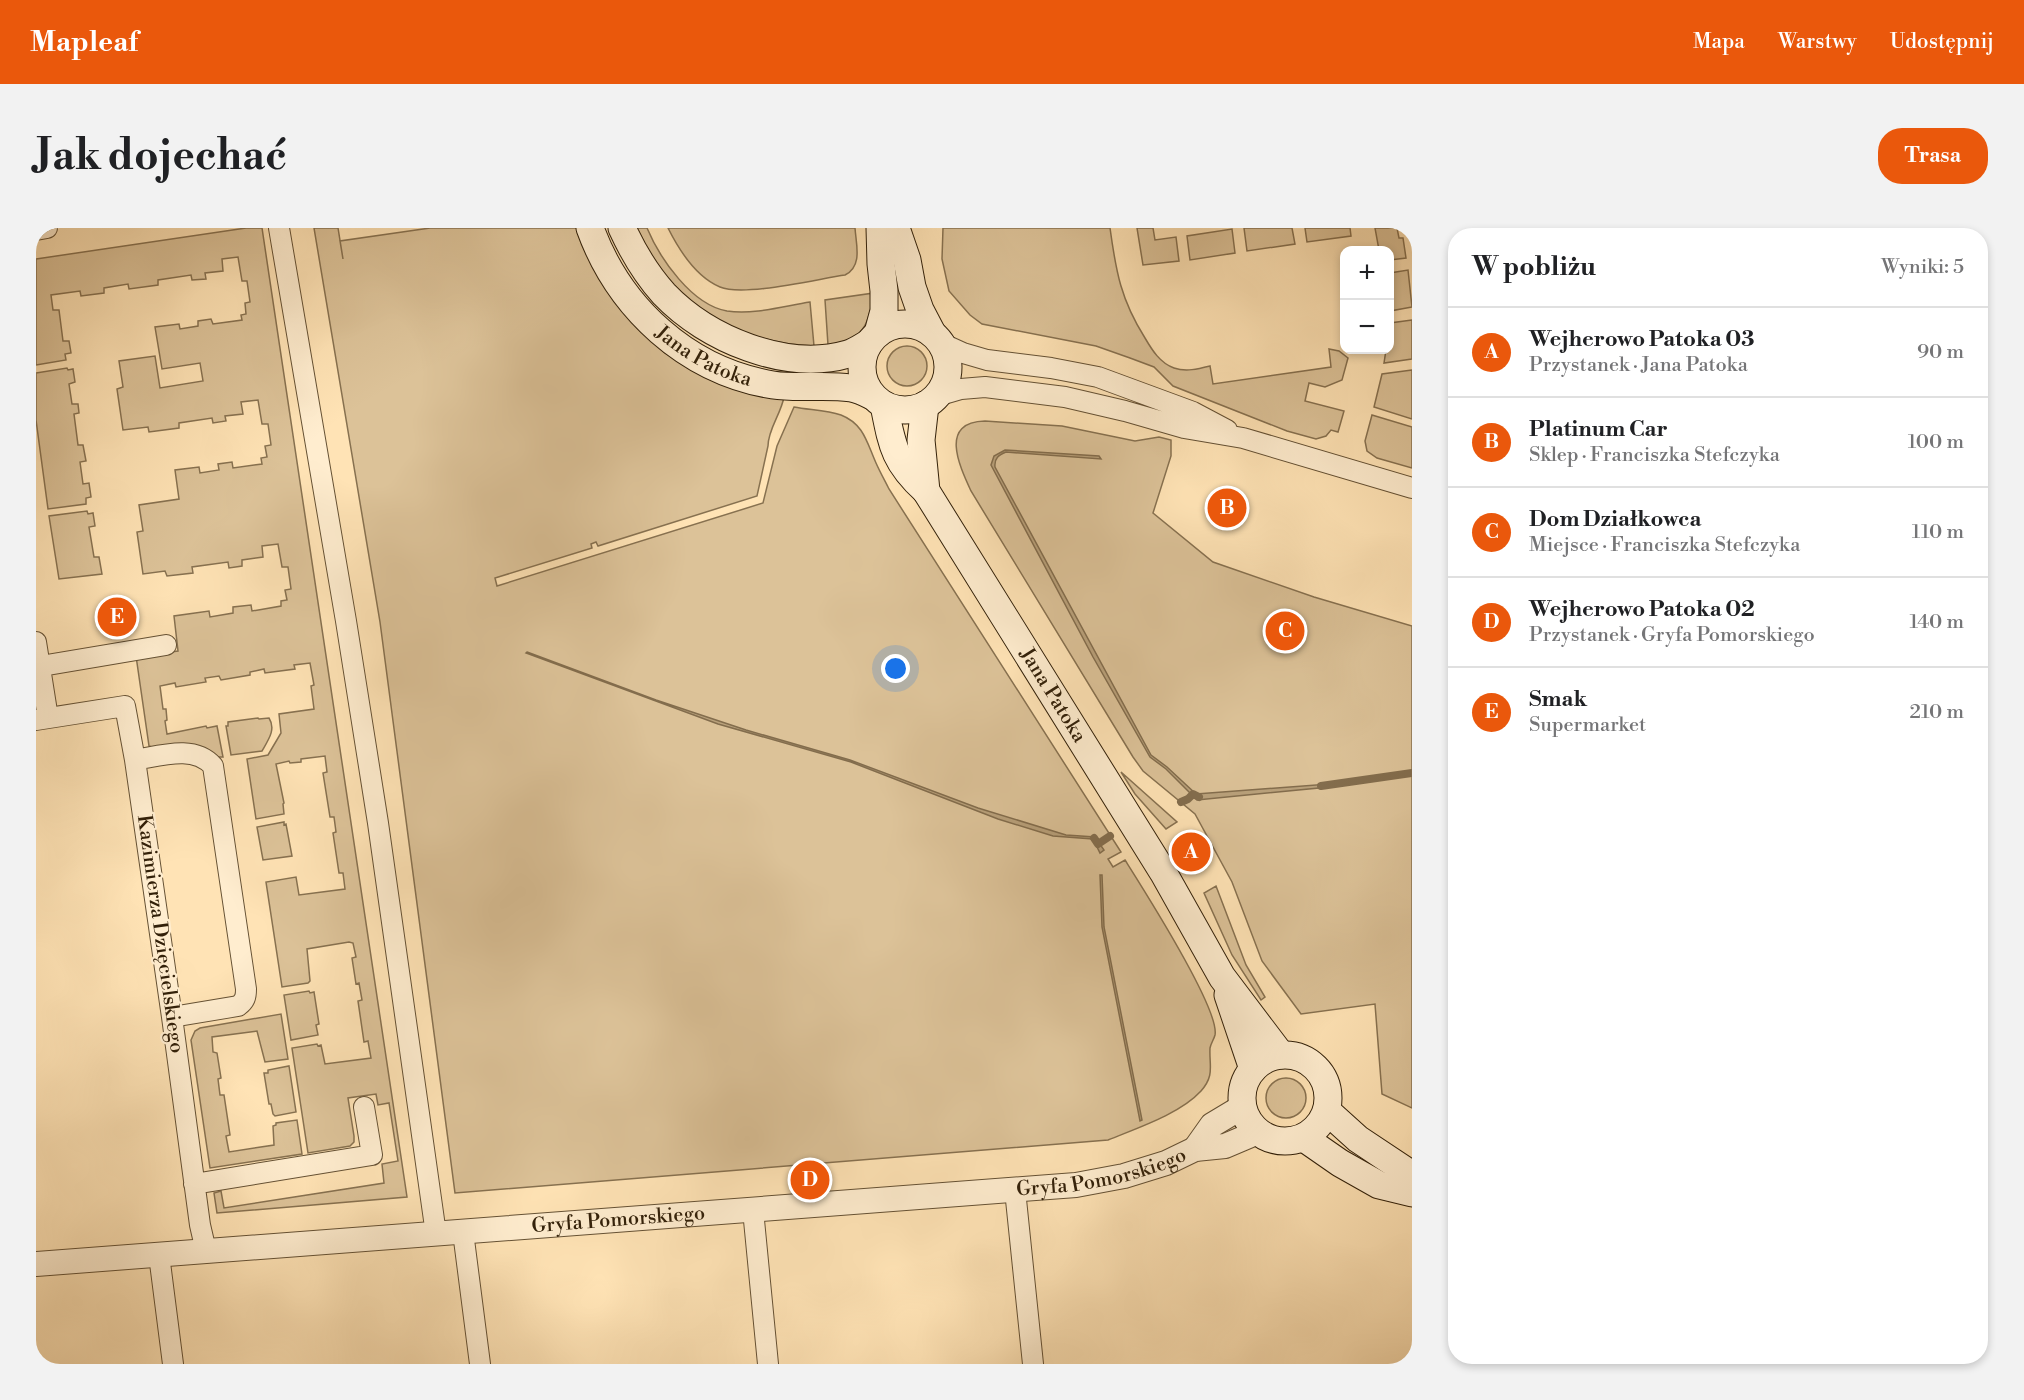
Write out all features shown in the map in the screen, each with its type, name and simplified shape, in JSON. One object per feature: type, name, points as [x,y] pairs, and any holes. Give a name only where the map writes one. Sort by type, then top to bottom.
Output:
[{"type":"main road","name":"Jana Patoka","points":[[590,228],[611,274],[634,305],[656,329],[678,346],[707,363],[739,376],[772,385],[852,388],[878,400]]},
{"type":"main road","name":"Jana Patoka","points":[[622,228],[643,268],[666,296],[693,320],[733,341],[766,353],[814,358],[850,354],[874,338]]},
{"type":"main road","points":[[880,228],[884,311],[874,338],[863,356],[861,370],[865,384],[878,400],[899,461],[910,477],[926,491]]},
{"type":"main road","points":[[878,400],[897,410],[912,410],[931,401],[945,384],[948,370],[947,357],[920,310],[896,228]]},
{"type":"main road","points":[[874,338],[891,326],[905,324],[919,326],[936,338]]},
{"type":"main road","name":"Jana Patoka","points":[[931,401],[921,440],[926,491],[1162,872],[1222,977],[1281,1055]]},
{"type":"main road","name":"Jana Patoka","points":[[1222,977],[1253,1069]]},
{"type":"main road","points":[[1281,1055],[1298,1056],[1313,1065],[1324,1078],[1328,1094],[1327,1111],[1318,1127],[1304,1138],[1288,1142],[1272,1140],[1257,1132],[1248,1121],[1242,1107],[1243,1087],[1253,1069],[1266,1059],[1281,1055]]},
{"type":"main road","points":[[1327,1111],[1358,1139],[1412,1175]]},
{"type":"main road","points":[[1304,1138],[1340,1163],[1379,1185],[1412,1193]]},
{"type":"street","points":[[36,230],[47,228]]},
{"type":"street","points":[[279,228],[376,811],[436,1234]]},
{"type":"street","points":[[936,338],[963,353],[987,360],[1051,368],[1109,381],[1192,412],[1243,438]]},
{"type":"street","points":[[1102,405],[1109,381]]},
{"type":"street","points":[[931,401],[961,389],[985,387],[1039,392],[1102,405],[1184,428],[1243,438],[1412,488]]},
{"type":"street","points":[[36,642],[42,719]]},
{"type":"street","points":[[38,667],[166,645]]},
{"type":"street","name":"Kazimierza Dzięcielskiego","points":[[42,719],[125,706],[135,760],[200,1225],[206,1251]]},
{"type":"street","points":[[135,760],[185,753],[208,760],[213,766],[246,989],[246,997],[238,1006],[172,1017]]},
{"type":"street","points":[[194,1184],[372,1155],[364,1107]]},
{"type":"street","name":"Gryfa Pomorskiego","points":[[1195,1149],[1212,1125],[1242,1107]]},
{"type":"street","name":"Gryfa Pomorskiego","points":[[36,1264],[1076,1185],[1124,1176],[1166,1163],[1195,1149],[1225,1146],[1257,1132]]},
{"type":"street","points":[[1015,1190],[1033,1364]]},
{"type":"street","points":[[753,1210],[768,1364]]},
{"type":"street","points":[[463,1232],[480,1364]]},
{"type":"street","points":[[159,1255],[173,1364]]},
{"type":"shaded area","points":[[246,228],[262,228],[407,1197],[217,1213],[214,1193],[221,1191],[224,1208],[384,1183],[382,1164],[398,1161],[389,1103],[378,1105],[376,1094],[348,1098],[354,1136],[354,1142],[350,1146],[308,1153],[292,1048],[321,1045],[325,1064],[371,1058],[368,1041],[364,1042],[358,1001],[362,1000],[359,983],[356,984],[352,958],[356,957],[353,943],[307,949],[310,981],[282,987],[266,882],[296,877],[299,895],[345,889],[343,873],[339,873],[333,833],[336,832],[334,817],[330,817],[323,773],[327,772],[325,756],[301,759],[301,762],[290,763],[289,761],[276,764],[284,814],[256,819],[247,759],[268,755],[281,733],[279,714],[314,709],[311,686],[314,685],[310,663],[294,665],[295,669],[265,673],[264,669],[250,672],[250,675],[221,680],[219,676],[205,678],[206,682],[176,687],[175,683],[160,686],[163,709],[166,709],[167,734],[217,726],[223,757],[195,747],[149,746],[136,656],[178,651],[174,616],[209,611],[210,617],[233,613],[233,607],[251,605],[252,611],[281,606],[281,601],[287,600],[285,590],[291,589],[288,567],[282,567],[278,544],[262,546],[263,557],[242,560],[242,566],[229,568],[228,562],[192,567],[193,573],[167,576],[165,571],[143,574],[137,532],[143,531],[139,505],[179,499],[175,470],[199,467],[200,473],[219,470],[218,464],[232,462],[233,468],[262,464],[261,458],[267,457],[265,446],[271,445],[268,424],[262,424],[258,400],[241,402],[243,414],[225,416],[226,421],[213,423],[212,418],[179,423],[179,428],[149,432],[148,427],[123,430],[117,389],[123,387],[119,361],[155,356],[160,388],[203,381],[200,363],[162,369],[155,327],[179,324],[180,329],[198,326],[198,321],[211,319],[213,324],[242,320],[241,315],[246,314],[245,303],[250,302],[247,281],[242,281],[238,257],[222,259],[223,271],[205,273],[206,279],[192,280],[191,275],[158,280],[158,285],[129,289],[128,284],[104,288],[104,293],[81,296],[80,291],[51,295],[53,310],[59,310],[63,341],[69,341],[71,353],[65,354],[66,360],[36,365],[36,259]]},
{"type":"shaded area","points":[[314,228],[338,228],[340,241],[430,228],[580,228],[602,280],[637,328],[665,353],[702,374],[784,397],[770,434],[757,496],[598,546],[596,542],[591,544],[592,548],[495,578],[497,586],[763,503],[777,446],[794,407],[835,413],[855,423],[864,435],[889,489],[1121,852],[1108,859],[1113,867],[1125,860],[1193,975],[1213,1021],[1215,1035],[1210,1048],[1210,1075],[1201,1091],[1182,1107],[1108,1140],[455,1193],[380,622]]},
{"type":"shaded area","points":[[635,228],[647,228],[660,253],[679,279],[702,300],[714,307],[727,311],[748,312],[810,302],[814,346],[767,340],[745,333],[705,312],[670,282],[655,264]]},
{"type":"shaded area","points":[[668,228],[855,228],[857,254],[854,266],[845,275],[763,289],[731,290],[720,287],[703,277],[683,254]]},
{"type":"shaded area","points":[[943,228],[1110,228],[1117,272],[1130,311],[1151,347],[1161,359],[1169,366],[1183,370],[1210,366],[1213,384],[1331,367],[1329,349],[1339,351],[1348,358],[1342,380],[1325,387],[1309,383],[1305,401],[1344,411],[1338,432],[1331,430],[1326,436],[1316,439],[1287,431],[1173,386],[1154,367],[1096,346],[982,324],[970,315],[949,291],[942,259]]},
{"type":"shaded area","points":[[1137,228],[1153,228],[1155,240],[1176,237],[1179,261],[1143,265]]},
{"type":"shaded area","points":[[1244,228],[1292,228],[1295,244],[1247,251]]},
{"type":"shaded area","points":[[1305,228],[1350,228],[1351,236],[1307,242]]},
{"type":"shaded area","points":[[1375,228],[1397,228],[1399,238],[1403,238],[1406,258],[1394,260],[1394,246],[1378,246]]},
{"type":"shaded area","points":[[1232,229],[1235,253],[1190,260],[1187,236]]},
{"type":"shaded area","points":[[1408,270],[1412,307],[1394,310],[1394,272]]},
{"type":"shaded area","points":[[874,293],[869,315],[862,330],[850,339],[828,345],[825,300]]},
{"type":"shaded area","points":[[1412,320],[1412,359],[1384,363],[1385,354],[1394,354],[1394,322]]},
{"type":"shaded area","points":[[907,346],[921,352],[927,366],[921,380],[907,386],[893,380],[887,366],[893,352]]},
{"type":"shaded area","points":[[67,368],[68,370],[73,369],[75,382],[69,384],[72,404],[78,404],[79,413],[74,414],[78,445],[83,445],[86,461],[80,462],[83,484],[89,483],[91,497],[86,498],[86,504],[48,509],[36,420],[36,373]]},
{"type":"shaded area","points":[[1412,370],[1412,419],[1374,407],[1382,374]]},
{"type":"shaded area","points":[[1372,415],[1412,427],[1412,468],[1377,458],[1367,451],[1365,441]]},
{"type":"shaded area","points":[[985,421],[1062,426],[1135,441],[1159,437],[1171,440],[1171,456],[1153,513],[1213,562],[1314,597],[1412,626],[1412,1108],[1382,1094],[1375,1004],[1301,1014],[1262,961],[1232,882],[1195,814],[1143,771],[1133,757],[966,481],[958,458],[957,437],[962,429],[971,423]]},
{"type":"shaded area","points":[[1005,450],[1099,456],[1101,459],[1006,452],[997,457],[995,467],[1151,755],[1196,794],[1329,784],[1329,787],[1197,800],[1166,769],[1150,757],[1093,657],[991,465],[994,456]]},
{"type":"shaded area","points":[[87,511],[88,514],[93,513],[95,526],[89,527],[94,557],[99,557],[102,574],[59,579],[49,516]]},
{"type":"shaded area","points":[[527,652],[656,700],[746,730],[850,760],[978,808],[1066,835],[1095,837],[1104,850],[1100,853],[1093,839],[1053,836],[998,819],[851,762],[718,724]]},
{"type":"shaded area","points":[[269,718],[272,726],[271,734],[262,751],[231,755],[226,726],[228,722]]},
{"type":"shaded area","points":[[1121,772],[1177,822],[1166,829],[1135,794]]},
{"type":"shaded area","points":[[284,822],[292,856],[263,860],[257,827]]},
{"type":"shaded area","points":[[1100,875],[1102,875],[1104,927],[1142,1120],[1140,1121],[1102,927]]},
{"type":"shaded area","points":[[1216,886],[1246,965],[1265,997],[1261,1000],[1232,955],[1204,893]]},
{"type":"shaded area","points":[[314,992],[319,1024],[316,1025],[318,1035],[291,1040],[284,995]]},
{"type":"shaded area","points":[[281,1014],[288,1059],[265,1062],[257,1031],[212,1037],[213,1052],[217,1053],[221,1078],[218,1079],[220,1095],[224,1095],[230,1135],[226,1136],[229,1152],[274,1145],[273,1126],[276,1123],[297,1120],[302,1154],[210,1168],[191,1040],[195,1031],[200,1028]]},
{"type":"shaded area","points":[[289,1066],[296,1112],[275,1116],[269,1104],[264,1073],[268,1073],[268,1070]]},
{"type":"shaded area","points":[[1286,1078],[1300,1084],[1306,1098],[1300,1112],[1286,1118],[1272,1112],[1266,1098],[1272,1084]]},
{"type":"waterway","points":[[1321,786],[1412,773]]},
{"type":"waterway","points":[[1181,802],[1193,794],[1199,797]]},
{"type":"waterway","points":[[1094,838],[1098,844],[1110,836]]},
{"type":"place","name":"Platinum Car","points":[[1227,508]]},
{"type":"place","name":"Smak","points":[[117,617]]},
{"type":"place","name":"Dom Działkowca","points":[[1285,631]]},
{"type":"place","name":"Wejherowo Patoka 03","points":[[1191,852]]},
{"type":"place","name":"Wejherowo Patoka 02","points":[[810,1180]]}]
